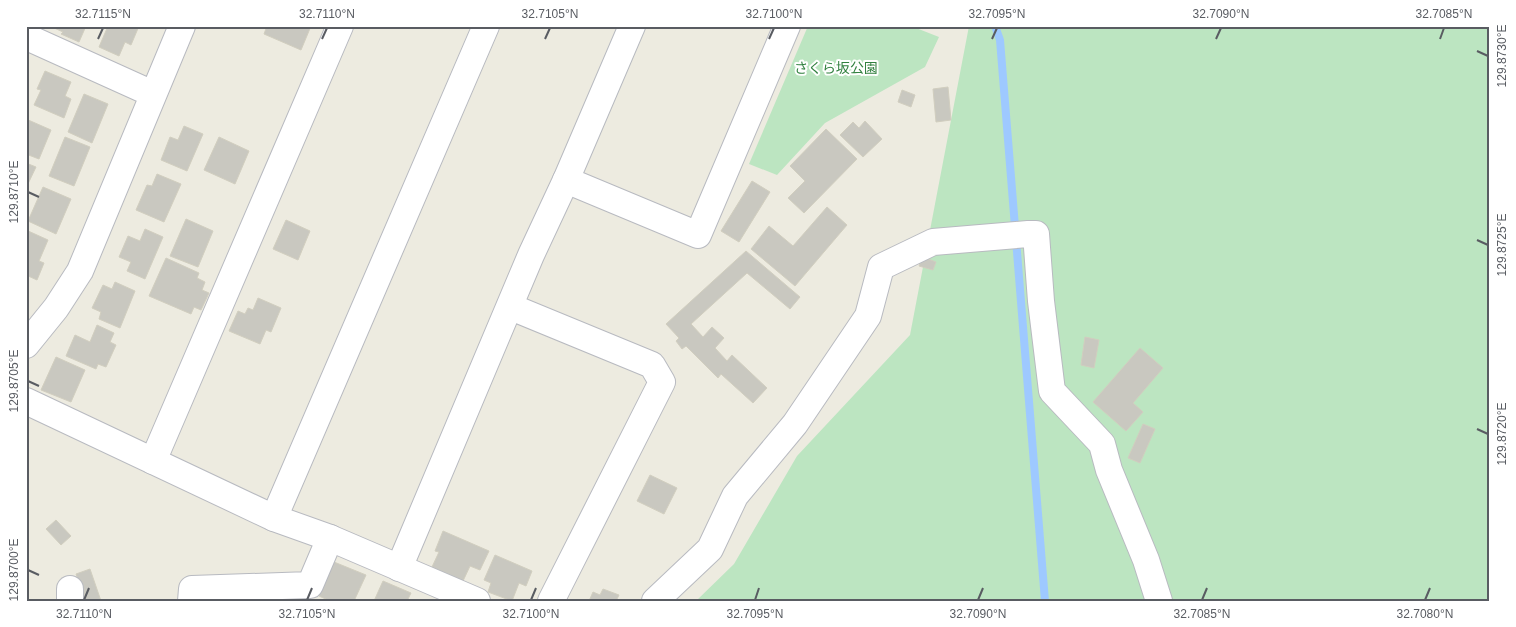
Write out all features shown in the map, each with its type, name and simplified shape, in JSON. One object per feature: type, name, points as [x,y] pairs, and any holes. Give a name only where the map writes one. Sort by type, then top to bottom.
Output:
[{"type":"street","points":[[26,345],[56,308],[80,271],[182,26]]},
{"type":"street","points":[[153,461],[340,26]]},
{"type":"street","points":[[274,518],[486,26]]},
{"type":"street","points":[[399,568],[511,307],[531,255],[566,180],[632,26]]},
{"type":"street","points":[[566,180],[698,235],[787,26]]},
{"type":"street","points":[[29,36],[153,94]]},
{"type":"street","points":[[655,601],[710,549],[735,496],[801,416],[868,316],[881,267],[933,242],[1036,234],[1041,301],[1052,391],[1102,444],[1109,470],[1146,560],[1159,601]]},
{"type":"street","points":[[511,307],[652,365],[662,382],[551,601]]},
{"type":"street","points":[[26,401],[274,518],[330,538],[477,601]]},
{"type":"street","points":[[190,601],[192,589],[310,585],[330,538]]},
{"type":"green space","name":"さくら坂公園","points":[[808,26],[911,26],[939,37],[925,67],[825,123],[777,175],[749,164]]},
{"type":"green space","points":[[969,26],[1490,26],[1490,601],[696,601],[734,564],[797,456],[910,335]]},
{"type":"building","points":[[86,26],[79,42],[61,34],[63,32],[52,27]]},
{"type":"building","points":[[108,26],[139,26],[131,45],[125,42],[119,56],[99,47]]},
{"type":"building","points":[[267,26],[311,26],[301,50],[264,34]]},
{"type":"building","points":[[45,71],[71,82],[65,96],[71,99],[64,118],[34,105],[41,90],[37,89]]},
{"type":"building","points":[[948,87],[951,120],[936,122],[933,89]]},
{"type":"building","points":[[902,90],[915,95],[911,107],[898,102]]},
{"type":"building","points":[[84,94],[108,104],[92,143],[68,132]]},
{"type":"building","points":[[26,119],[51,130],[39,159],[26,154]]},
{"type":"building","points":[[865,121],[882,139],[863,157],[840,135],[853,122],[859,128]]},
{"type":"building","points":[[184,126],[203,134],[187,171],[161,160],[170,137],[178,140]]},
{"type":"building","points":[[826,129],[857,159],[804,213],[788,198],[805,181],[790,166]]},
{"type":"building","points":[[65,137],[90,147],[74,186],[49,176]]},
{"type":"building","points":[[219,137],[249,151],[235,184],[204,170]]},
{"type":"building","points":[[26,163],[36,167],[26,188]]},
{"type":"building","points":[[157,174],[181,184],[164,222],[136,210],[147,185],[152,186]]},
{"type":"building","points":[[752,181],[770,192],[739,242],[721,231]]},
{"type":"building","points":[[43,187],[71,199],[56,234],[28,221]]},
{"type":"building","points":[[827,207],[847,225],[795,286],[751,249],[769,226],[793,246]]},
{"type":"building","points":[[186,219],[213,231],[198,267],[170,256]]},
{"type":"building","points":[[286,220],[310,231],[298,260],[273,249]]},
{"type":"building","points":[[145,229],[163,237],[145,279],[127,271],[131,262],[119,257],[128,236],[140,241]]},
{"type":"building","points":[[26,230],[48,240],[39,261],[44,263],[37,280],[26,275]]},
{"type":"building","points":[[746,251],[800,297],[790,309],[747,273],[691,324],[703,337],[712,327],[724,338],[715,348],[727,361],[732,355],[767,388],[753,403],[721,374],[718,378],[686,346],[682,349],[676,341],[679,338],[666,324]]},
{"type":"building","points":[[923,257],[936,262],[933,270],[919,266]]},
{"type":"building","points":[[166,258],[199,273],[197,278],[205,282],[202,290],[209,293],[201,310],[194,307],[191,314],[149,296]]},
{"type":"building","points":[[115,282],[135,291],[120,328],[99,319],[101,312],[92,308],[103,285],[112,289]]},
{"type":"building","points":[[258,298],[281,308],[271,332],[266,330],[260,344],[229,331],[238,311],[245,314],[248,308],[253,310]]},
{"type":"building","points":[[97,325],[114,333],[110,342],[116,345],[106,367],[98,364],[96,369],[66,356],[75,335],[90,342]]},
{"type":"building","points":[[1085,337],[1099,340],[1094,368],[1081,365]]},
{"type":"building","points":[[1140,348],[1163,368],[1133,403],[1143,412],[1126,431],[1093,402]]},
{"type":"building","points":[[56,357],[85,370],[71,402],[41,390]]},
{"type":"building","points":[[1143,424],[1155,429],[1140,463],[1128,458]]},
{"type":"building","points":[[650,475],[677,488],[664,514],[637,501]]},
{"type":"building","points":[[56,520],[71,536],[61,545],[46,529]]},
{"type":"building","points":[[443,531],[489,551],[480,570],[470,566],[463,581],[432,567],[439,552],[435,551]]},
{"type":"building","points":[[495,555],[532,571],[526,586],[519,583],[512,601],[488,592],[491,583],[484,580]]},
{"type":"building","points":[[334,562],[366,575],[354,601],[330,601],[319,596]]},
{"type":"building","points":[[90,569],[101,601],[81,601],[76,574]]},
{"type":"building","points":[[383,581],[411,593],[407,601],[374,601]]},
{"type":"building","points":[[603,589],[619,595],[616,601],[589,601],[593,592],[600,595]]},
{"type":"waterway","points":[[995,26],[1000,40],[1045,601]]}]
